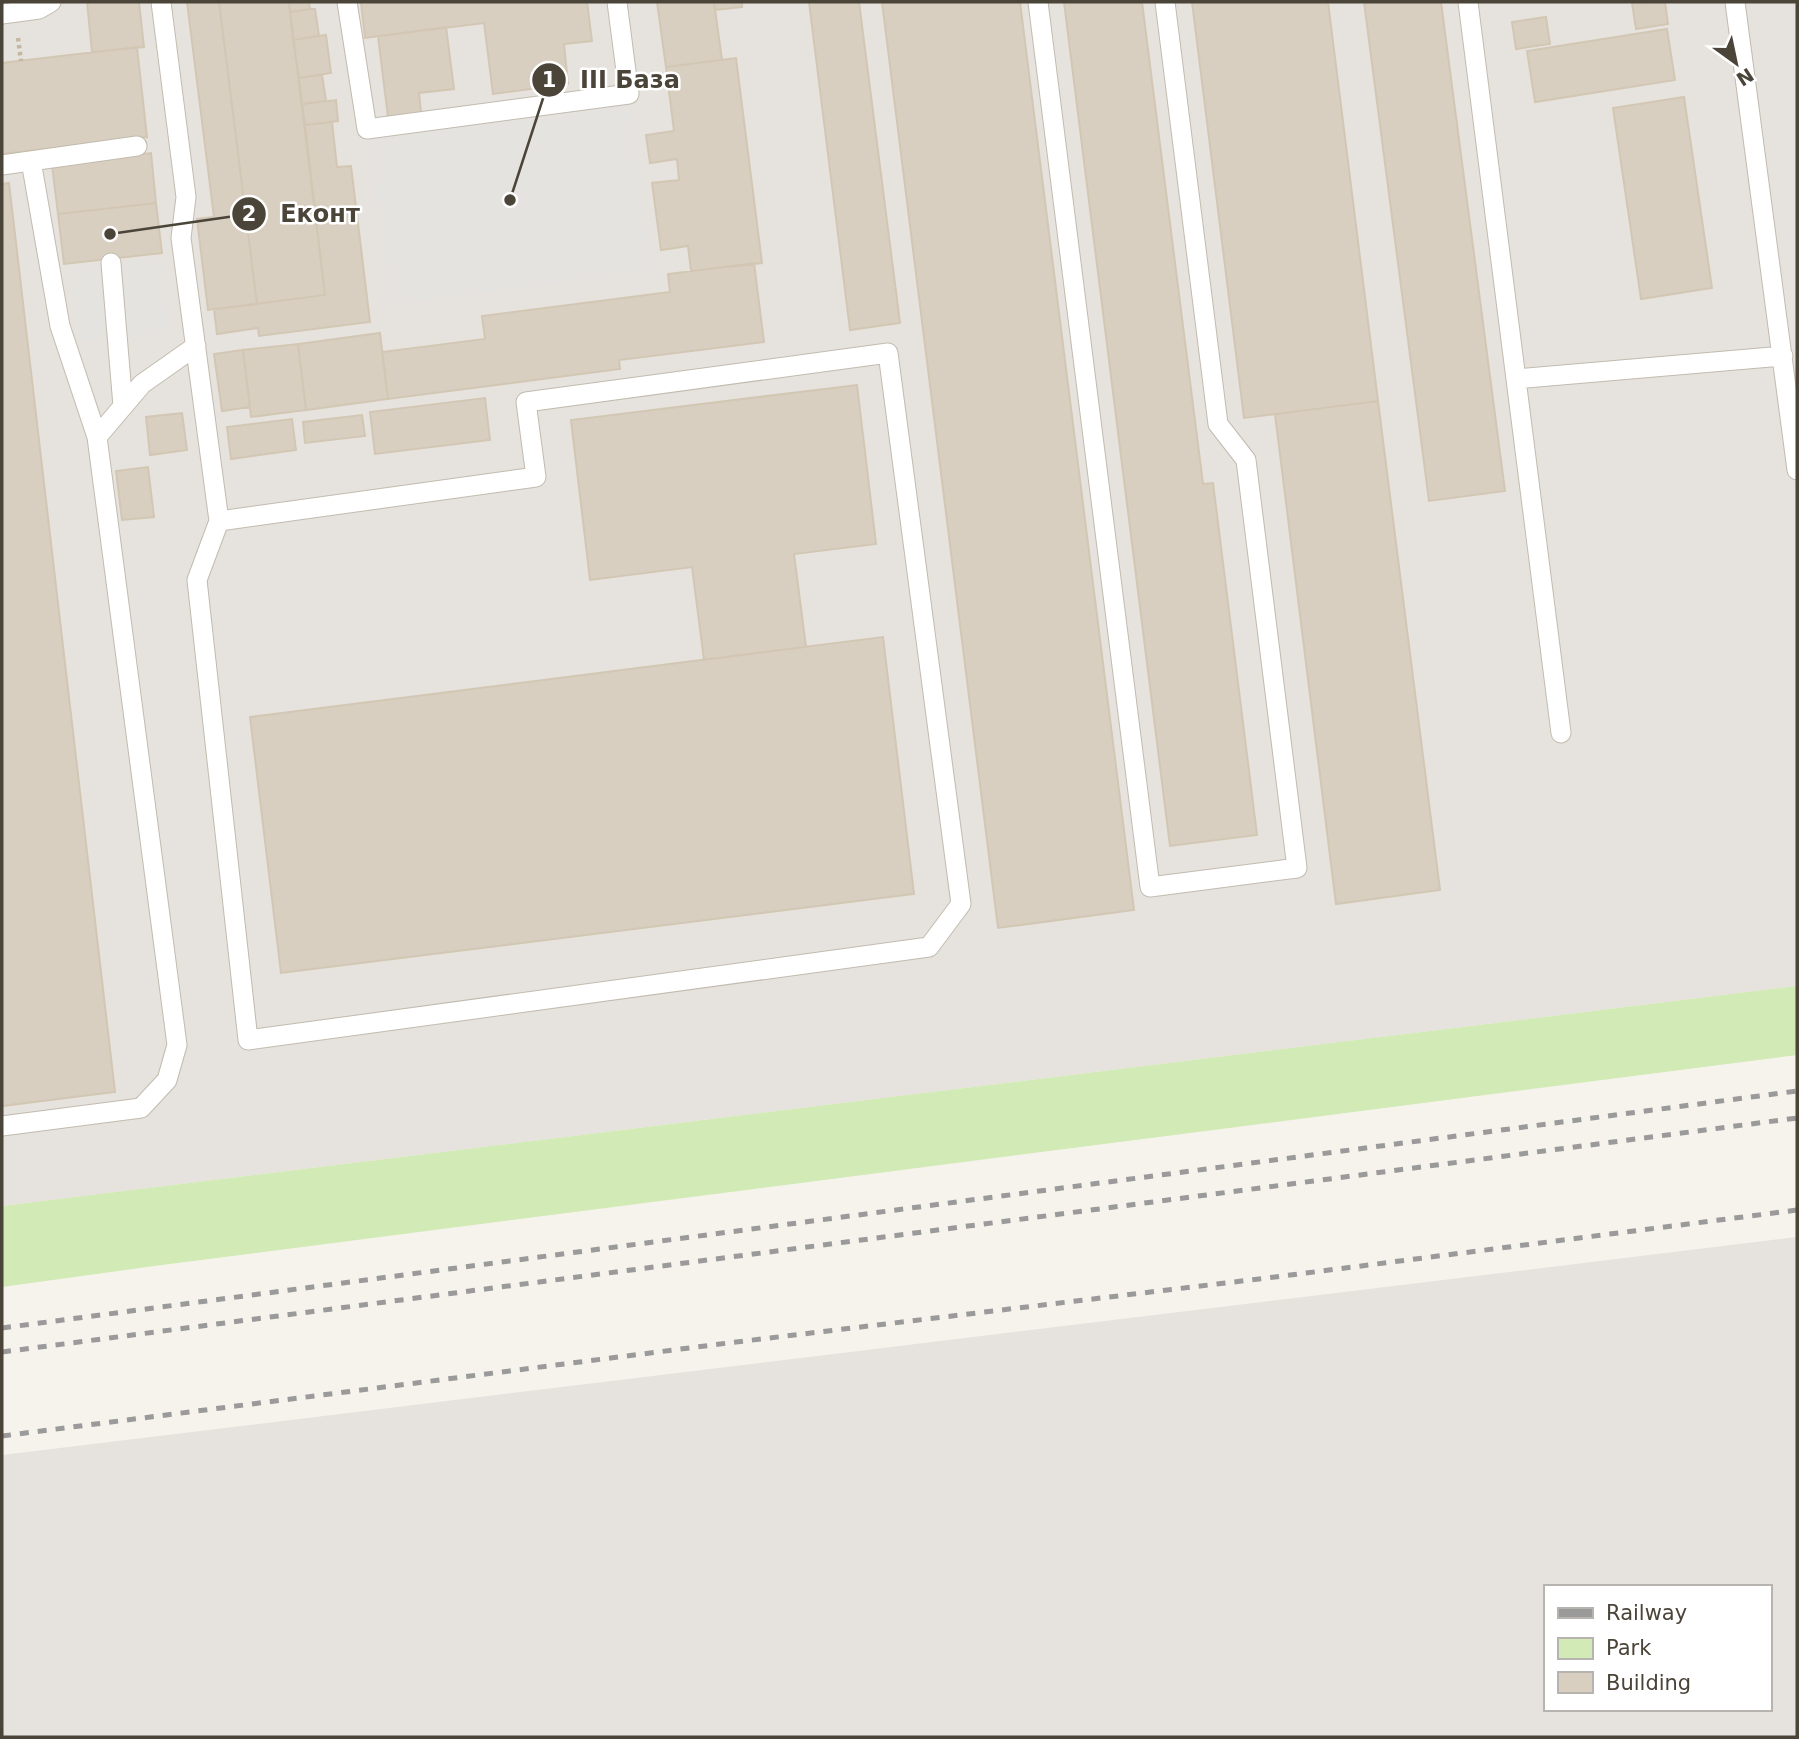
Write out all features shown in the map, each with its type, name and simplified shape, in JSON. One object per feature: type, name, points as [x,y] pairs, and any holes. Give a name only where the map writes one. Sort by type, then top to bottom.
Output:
[{"type":"lane","points":[[2,14],[39,9],[51,2]]},
{"type":"lane","points":[[161,2],[186,197],[181,239],[219,521],[197,580],[248,1040],[929,947],[961,904],[888,353],[526,402],[536,477],[219,521]]},
{"type":"lane","points":[[347,2],[368,129],[629,94],[617,2]]},
{"type":"lane","points":[[1038,2],[1150,887],[1297,868],[1246,460],[1218,424],[1165,2]]},
{"type":"lane","points":[[1468,2],[1561,733]]},
{"type":"lane","points":[[1735,2],[1797,470]]},
{"type":"lane","points":[[2,164],[137,146]]},
{"type":"lane","points":[[2,1126],[141,1108],[167,1080],[177,1045],[97,437],[60,326],[31,161]]},
{"type":"lane","points":[[111,263],[123,406]]},
{"type":"lane","points":[[97,437],[142,384],[196,346]]},
{"type":"lane","points":[[1516,379],[1783,356]]},
{"type":"shaded area","points":[[2,2],[1797,2],[1797,986],[2,1206]]},
{"type":"shaded area","points":[[629,94],[652,270],[390,305],[367,129]]},
{"type":"shaded area","points":[[162,258],[169,332],[79,341],[72,268]]},
{"type":"shaded area","points":[[1797,1237],[1797,1737],[2,1737],[2,1455]]},
{"type":"green space","points":[[1797,986],[1797,1055],[2,1287],[2,1206]]},
{"type":"building","points":[[87,2],[139,2],[144,47],[92,52]]},
{"type":"building","points":[[187,2],[219,2],[257,304],[208,310],[197,219],[214,217]]},
{"type":"building","points":[[219,2],[289,2],[325,295],[257,304]]},
{"type":"building","points":[[289,2],[309,2],[310,9],[290,12]]},
{"type":"building","points":[[361,2],[587,2],[592,41],[564,44],[568,84],[493,94],[484,23],[365,38]]},
{"type":"building","points":[[657,2],[714,2],[722,60],[666,67]]},
{"type":"building","points":[[714,2],[742,2],[742,7],[715,10]]},
{"type":"building","points":[[809,2],[859,2],[900,323],[850,330]]},
{"type":"building","points":[[882,2],[1020,2],[1134,910],[998,928]]},
{"type":"building","points":[[1064,2],[1142,2],[1203,484],[1213,483],[1257,835],[1170,846]]},
{"type":"building","points":[[1192,2],[1328,2],[1378,401],[1244,418]]},
{"type":"building","points":[[1364,2],[1441,2],[1505,491],[1429,501]]},
{"type":"building","points":[[1665,2],[1668,24],[1636,29],[1632,3]]},
{"type":"building","points":[[315,9],[319,36],[293,40],[290,12]]},
{"type":"building","points":[[1546,17],[1550,44],[1516,49],[1512,22]]},
{"type":"building","points":[[446,27],[454,89],[419,93],[421,113],[388,117],[378,36]]},
{"type":"building","points":[[1667,29],[1675,80],[1535,102],[1527,51]]},
{"type":"building","points":[[326,35],[331,73],[299,78],[293,40]]},
{"type":"building","points":[[137,47],[147,137],[2,154],[2,63]]},
{"type":"building","points":[[736,58],[762,263],[691,271],[688,246],[661,250],[652,183],[679,180],[677,159],[650,163],[646,135],[674,131],[666,67]]},
{"type":"building","points":[[322,75],[326,101],[302,104],[299,78]]},
{"type":"building","points":[[1684,97],[1712,288],[1641,299],[1613,108]]},
{"type":"building","points":[[336,100],[338,121],[305,125],[302,104]]},
{"type":"building","points":[[332,122],[337,167],[351,166],[370,322],[259,336],[258,328],[217,334],[214,309],[325,295],[305,125]]},
{"type":"building","points":[[151,153],[156,203],[58,214],[52,165]]},
{"type":"building","points":[[9,183],[115,1092],[2,1106],[2,184]]},
{"type":"building","points":[[156,203],[162,253],[64,264],[58,214]]},
{"type":"building","points":[[754,263],[764,342],[619,360],[620,369],[388,399],[382,352],[485,339],[482,316],[670,292],[668,274]]},
{"type":"building","points":[[380,333],[388,399],[306,410],[298,344]]},
{"type":"building","points":[[298,344],[306,410],[251,417],[243,350]]},
{"type":"building","points":[[243,350],[250,407],[222,411],[214,354]]},
{"type":"building","points":[[857,385],[876,544],[794,554],[806,647],[704,660],[692,567],[590,580],[571,420]]},
{"type":"building","points":[[485,398],[490,440],[375,454],[370,412]]},
{"type":"building","points":[[1378,401],[1440,890],[1336,904],[1275,414]]},
{"type":"building","points":[[182,413],[187,450],[150,455],[146,417]]},
{"type":"building","points":[[362,415],[365,436],[305,443],[303,422]]},
{"type":"building","points":[[292,419],[296,450],[231,459],[227,427]]},
{"type":"building","points":[[148,467],[154,517],[122,520],[116,471]]},
{"type":"building","points":[[883,637],[914,894],[281,973],[250,717]]},
{"type":"railway","points":[[2,1328],[1797,1091]]},
{"type":"railway","points":[[2,1352],[1797,1118]]},
{"type":"railway","points":[[2,1436],[1797,1210]]},
{"type":"place","name":"III База","points":[[510,200]]},
{"type":"place","name":"Еконт","points":[[110,234]]}]
